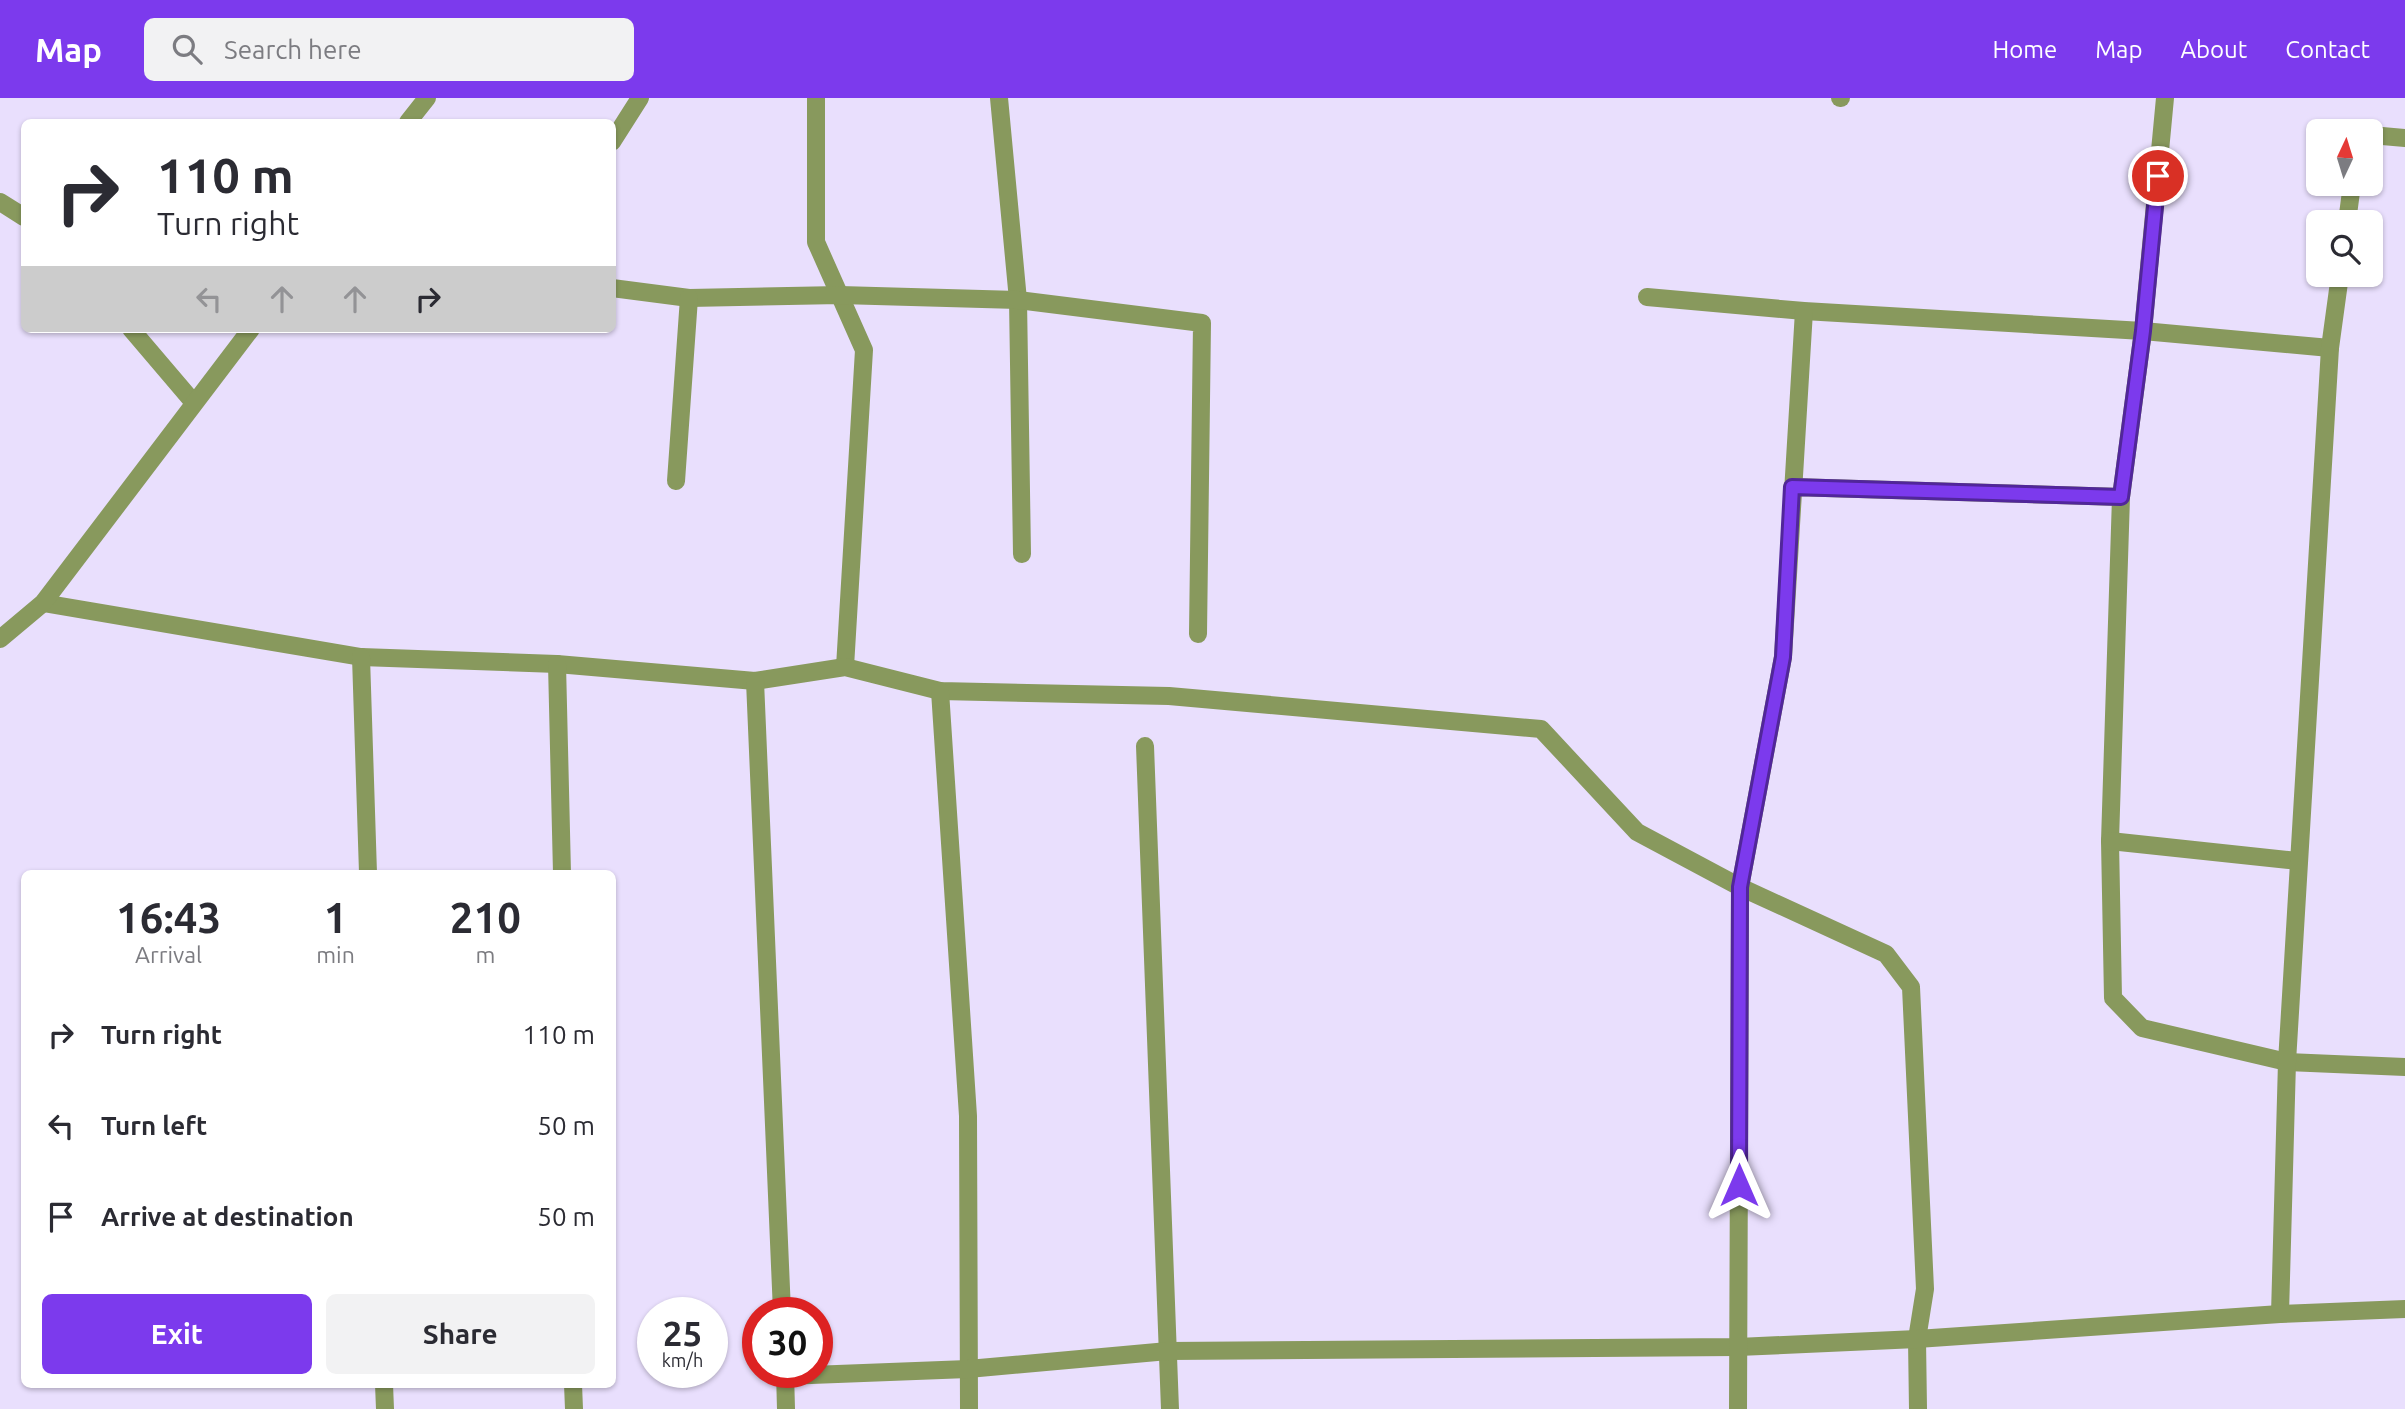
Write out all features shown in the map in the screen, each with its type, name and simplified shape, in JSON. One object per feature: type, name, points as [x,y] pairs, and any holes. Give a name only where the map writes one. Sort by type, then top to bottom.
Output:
[{"type":"street","points":[[410,119],[427,98]]},
{"type":"street","points":[[616,136],[640,98]]},
{"type":"street","points":[[816,98],[816,242],[864,350],[845,667]]},
{"type":"street","points":[[999,98],[1018,300],[1022,554]]},
{"type":"street","points":[[2165,98],[2143,331],[2121,497],[2110,841],[2113,998],[2142,1028],[2287,1062],[2405,1067]]},
{"type":"street","points":[[2384,136],[2405,138]]},
{"type":"street","points":[[0,202],[21,216]]},
{"type":"street","points":[[2280,1314],[2287,1062],[2298,861],[2330,348],[2338,287]]},
{"type":"street","points":[[616,289],[689,298],[840,295],[1018,300],[1202,323],[1198,634]]},
{"type":"street","points":[[1647,296],[1804,311],[2143,331],[2330,348]]},
{"type":"street","points":[[676,481],[689,298]]},
{"type":"street","points":[[1738,1409],[1740,887],[1783,657],[1804,311]]},
{"type":"street","points":[[134,333],[194,403]]},
{"type":"street","points":[[0,639],[43,603],[248,333]]},
{"type":"street","points":[[1792,487],[2121,497]]},
{"type":"street","points":[[43,603],[362,657],[557,664],[755,681],[845,667],[940,691],[1169,696],[1541,729],[1637,832],[1740,887],[1886,954],[1911,987],[1925,1289],[1917,1339],[1918,1409]]},
{"type":"street","points":[[362,657],[368,870]]},
{"type":"street","points":[[557,664],[562,870]]},
{"type":"street","points":[[755,681],[781,1297]]},
{"type":"street","points":[[940,691],[968,1116],[969,1409]]},
{"type":"street","points":[[1145,746],[1170,1409]]},
{"type":"street","points":[[2110,841],[2298,861]]},
{"type":"street","points":[[833,1373],[968,1369],[1168,1351],[1738,1347],[1917,1339],[2280,1314],[2405,1310]]},
{"type":"street","points":[[384,1388],[385,1409]]},
{"type":"street","points":[[573,1388],[573,1409]]},
{"type":"street","points":[[785,1388],[786,1409]]},
{"type":"route","points":[[1739,1185],[1740,887],[1783,657],[1792,487],[2121,497],[2143,331],[2158,176]]}]
